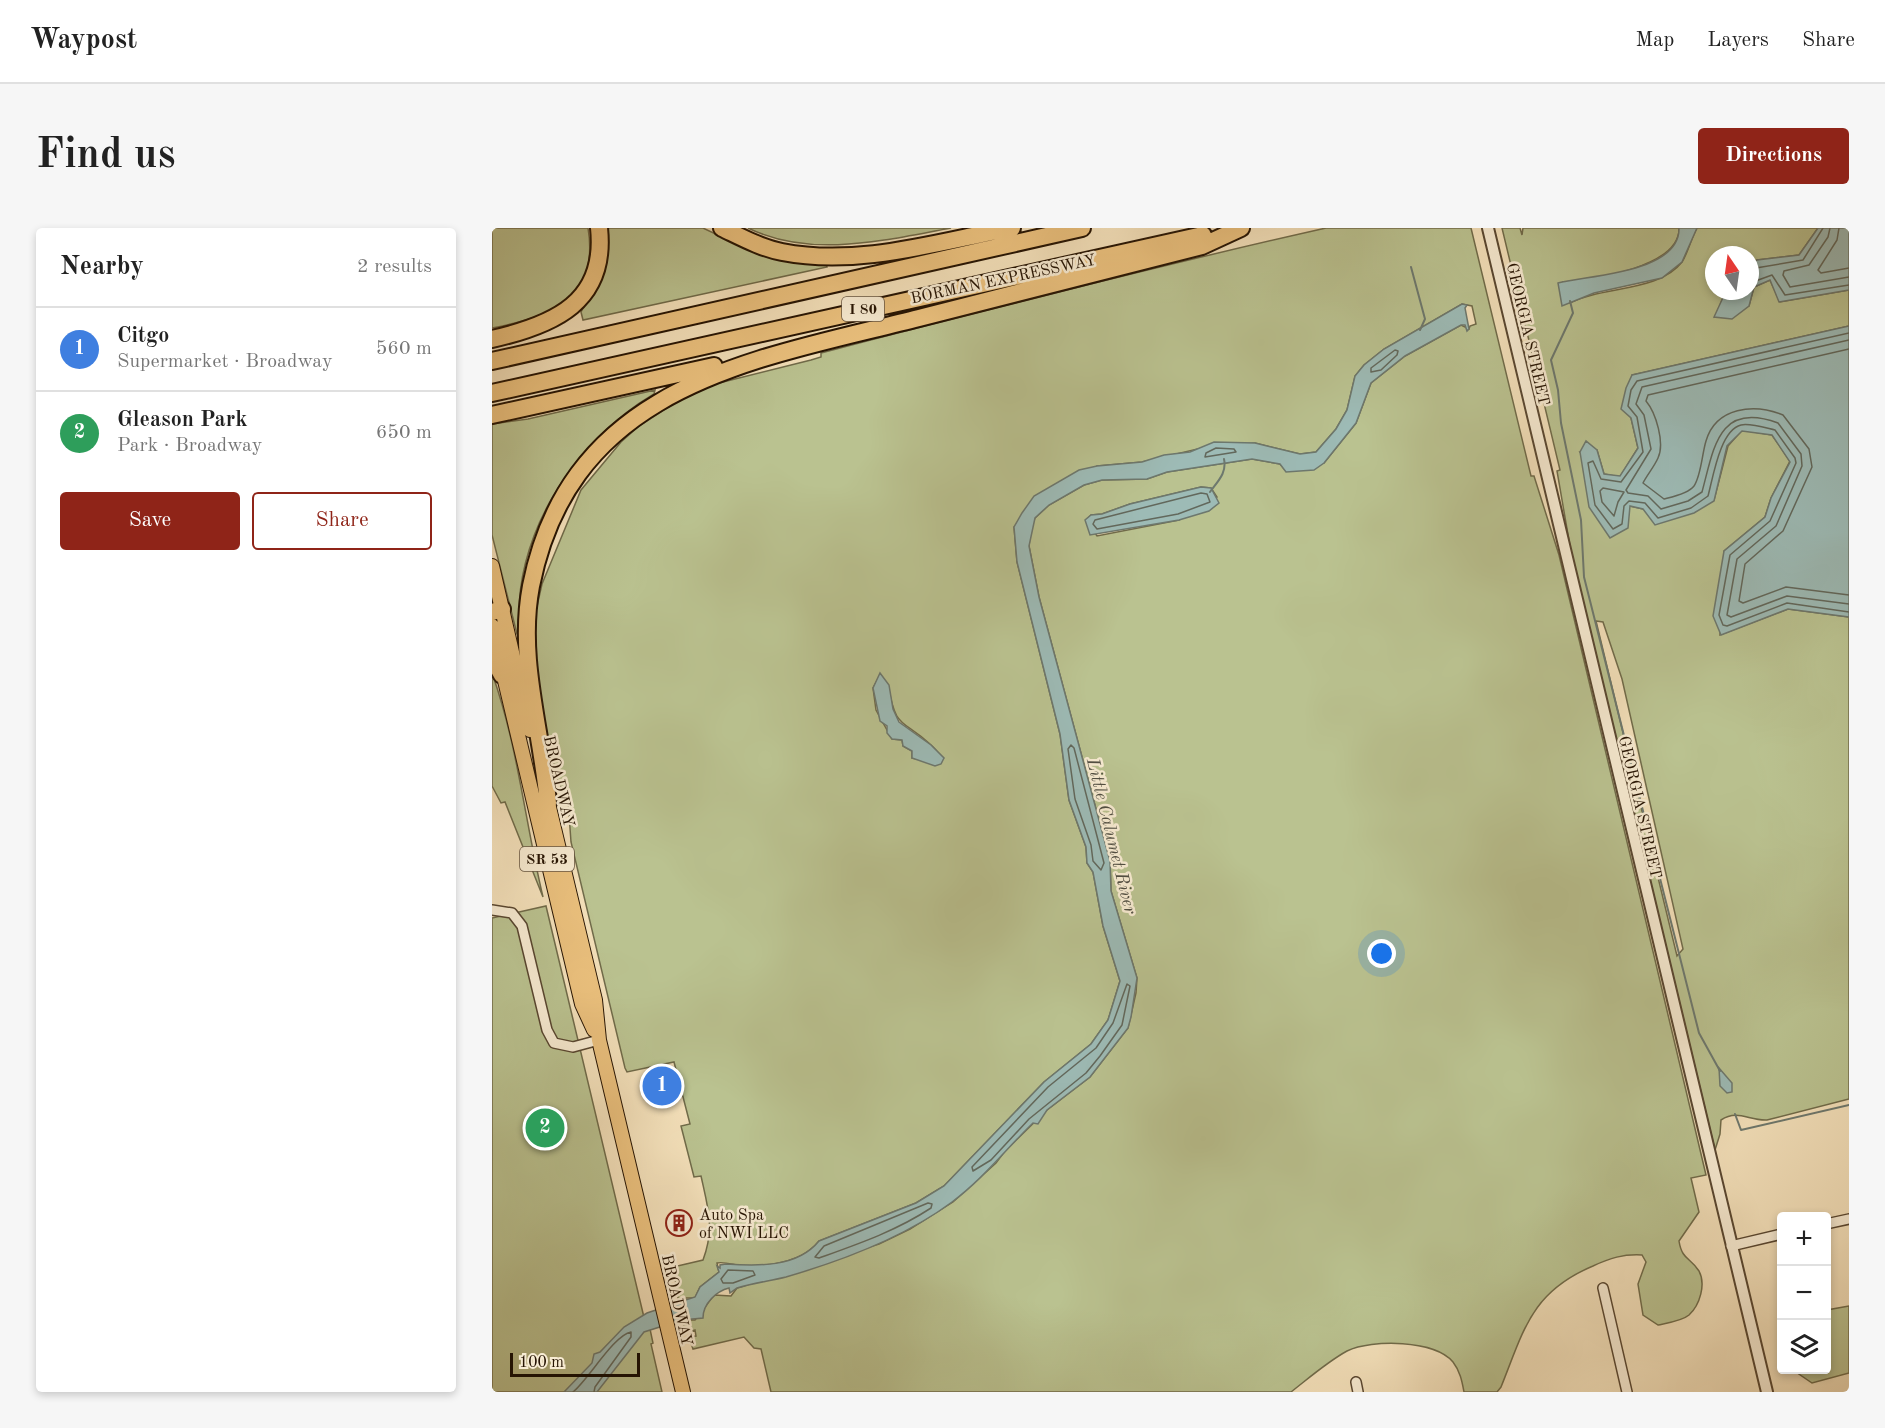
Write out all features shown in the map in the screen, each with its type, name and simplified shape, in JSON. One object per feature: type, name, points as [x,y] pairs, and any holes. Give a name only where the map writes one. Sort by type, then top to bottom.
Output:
[{"type":"highway","points":[[492,339],[527,331],[555,320],[576,304],[598,266],[599,228]]},
{"type":"highway","points":[[722,228],[779,251],[816,257],[858,257],[1012,228]]},
{"type":"highway","name":"BORMAN EXPRESSWAY","points":[[492,361],[1082,228]]},
{"type":"highway","name":"BORMAN EXPRESSWAY","points":[[492,393],[1234,228]]},
{"type":"highway","points":[[492,415],[795,348],[1202,246],[1241,228]]},
{"type":"highway","points":[[548,803],[545,761],[527,659],[526,621],[541,549],[561,504],[586,464],[616,432],[652,405],[688,384],[795,348]]},
{"type":"highway","points":[[492,657],[502,675]]},
{"type":"main road","name":"BROADWAY","points":[[492,566],[497,611],[548,803],[595,1000],[599,1040],[683,1392]]},
{"type":"main road","name":"BROADWAY","points":[[492,626],[582,1004],[599,1040]]},
{"type":"street","name":"GEORGIA STREET","points":[[1488,228],[1767,1392]]},
{"type":"street","points":[[492,910],[512,914],[522,927],[547,1029],[554,1043],[573,1047],[599,1040]]},
{"type":"street","points":[[1831,1223],[1849,1219]]},
{"type":"street","points":[[1731,1246],[1777,1235]]},
{"type":"street","points":[[1603,1288],[1627,1392]]},
{"type":"green space","points":[[492,228],[588,228],[590,252],[586,272],[578,288],[551,310],[533,318],[492,328]]},
{"type":"green space","points":[[608,228],[703,228],[760,255],[826,264],[827,267],[583,320],[581,312],[606,265]]},
{"type":"green space","points":[[748,228],[951,228],[875,241],[823,245],[797,243]]},
{"type":"green space","points":[[1326,228],[1471,228],[1531,476],[1534,476],[1559,555],[1706,1175],[1691,1178],[1699,1212],[1679,1241],[1682,1252],[1696,1266],[1701,1276],[1702,1288],[1699,1300],[1693,1311],[1686,1317],[1658,1325],[1643,1315],[1638,1284],[1646,1262],[1642,1255],[1617,1257],[1593,1266],[1572,1276],[1556,1288],[1532,1315],[1497,1392],[1464,1392],[1457,1369],[1453,1362],[1444,1355],[1418,1346],[1387,1343],[1347,1351],[1291,1392],[771,1392],[761,1349],[754,1348],[744,1337],[693,1349],[689,1337],[696,1336],[695,1330],[686,1333],[682,1320],[695,1320],[714,1295],[731,1296],[737,1288],[879,1244],[910,1229],[953,1202],[996,1163],[1005,1151],[1047,1110],[1090,1077],[1128,1028],[1137,978],[1111,891],[1110,861],[1039,597],[1029,546],[1031,528],[1035,518],[1049,505],[1084,485],[1102,480],[1147,479],[1167,472],[1252,459],[1280,464],[1285,470],[1324,463],[1356,423],[1371,383],[1405,356],[1461,325],[1469,329],[1470,326],[1476,324],[1472,306],[1462,304],[1384,349],[1364,365],[1355,376],[1347,410],[1336,429],[1316,452],[1300,454],[1255,443],[1202,448],[1142,462],[1097,466],[1014,527],[1017,562],[1060,734],[1069,800],[1086,847],[1087,863],[1093,872],[1103,926],[1120,981],[1108,1020],[1091,1044],[1044,1082],[944,1186],[916,1203],[819,1241],[804,1254],[795,1258],[775,1264],[754,1266],[717,1263],[719,1272],[700,1287],[695,1298],[686,1298],[679,1304],[673,1267],[703,1260],[709,1238],[708,1208],[701,1176],[694,1177],[681,1126],[690,1124],[674,1062],[627,1072],[625,1068],[571,842],[568,800],[557,779],[538,691],[533,624],[542,584],[581,490],[621,442],[639,426],[676,402],[715,384],[811,360],[821,357],[821,353],[947,320]],"holes":[[[1201,487],[1211,488],[1217,497],[1179,520],[1097,536],[1086,520],[1091,515]],[[878,679],[888,685],[894,710],[901,722],[932,746],[943,758],[923,760],[912,758],[912,751],[903,746],[902,740],[892,739],[876,710],[873,688]]]},
{"type":"green space","points":[[1502,228],[1520,228],[1522,235],[1523,228],[1679,228],[1676,241],[1666,253],[1651,262],[1613,274],[1563,282],[1570,303],[1598,294],[1645,284],[1672,272],[1682,262],[1697,228],[1818,228],[1799,255],[1759,260],[1759,246],[1705,246],[1705,300],[1722,300],[1715,317],[1749,306],[1751,300],[1759,300],[1759,285],[1770,280],[1780,302],[1849,290],[1849,326],[1632,375],[1631,418],[1638,448],[1620,477],[1604,474],[1597,450],[1580,452],[1630,506],[1643,509],[1714,500],[1728,446],[1742,430],[1772,435],[1790,461],[1771,498],[1765,517],[1724,551],[1720,635],[1788,609],[1849,617],[1849,1099],[1767,1120],[1738,1115],[1727,1117],[1721,1120],[1715,1150],[1571,552],[1557,471],[1560,470]],"holes":[[[1596,621],[1603,622],[1622,679],[1683,949],[1677,956]]]},
{"type":"green space","points":[[655,390],[654,394],[625,414],[598,438],[553,496],[537,529],[525,563],[520,598],[520,634],[517,634],[492,535],[492,424],[528,419]]},
{"type":"green space","points":[[492,673],[515,756],[543,897],[505,802],[501,803],[492,786]]},
{"type":"green space","points":[[546,906],[647,1330],[650,1329],[653,1343],[651,1344],[662,1392],[492,1392],[492,918]]},
{"type":"green space","points":[[1849,1306],[1849,1373],[1812,1383],[1799,1374],[1831,1374],[1831,1309]]},
{"type":"water","points":[[1679,228],[1697,228],[1682,262],[1662,278],[1594,293],[1562,306],[1558,283],[1610,274],[1649,263],[1665,254],[1675,243]]},
{"type":"water","points":[[1818,228],[1849,228],[1849,290],[1779,302],[1770,280],[1759,285],[1759,260],[1799,255]]},
{"type":"water","points":[[1722,300],[1751,300],[1749,306],[1732,319],[1714,317]]},
{"type":"water","points":[[1462,304],[1467,305],[1465,308],[1469,329],[1467,331],[1465,325],[1461,325],[1405,356],[1371,383],[1356,423],[1324,463],[1314,470],[1286,472],[1280,464],[1252,459],[1167,472],[1147,479],[1102,480],[1084,485],[1049,505],[1035,518],[1029,546],[1039,597],[1110,861],[1111,891],[1137,978],[1128,1028],[1090,1077],[1047,1110],[1038,1124],[1033,1123],[974,1184],[934,1215],[872,1247],[829,1263],[786,1277],[737,1288],[730,1293],[729,1288],[724,1290],[705,1307],[703,1318],[682,1320],[644,1332],[597,1392],[564,1392],[592,1363],[594,1354],[600,1352],[624,1327],[647,1313],[695,1297],[700,1287],[719,1272],[717,1266],[720,1268],[720,1265],[726,1264],[763,1265],[788,1261],[810,1250],[819,1241],[916,1203],[944,1186],[1044,1082],[1091,1044],[1108,1020],[1120,981],[1103,926],[1093,872],[1087,863],[1086,847],[1069,800],[1060,734],[1017,562],[1014,527],[1034,496],[1079,470],[1142,462],[1164,455],[1190,452],[1214,442],[1255,443],[1300,454],[1316,452],[1336,429],[1347,410],[1355,376],[1364,365],[1384,349]]},
{"type":"water","points":[[1849,326],[1849,617],[1788,609],[1721,635],[1713,616],[1724,551],[1765,517],[1771,498],[1790,462],[1772,435],[1742,431],[1727,446],[1714,501],[1694,513],[1655,525],[1643,509],[1630,506],[1628,528],[1610,538],[1589,507],[1580,452],[1586,441],[1597,450],[1604,474],[1620,476],[1638,448],[1631,418],[1621,409],[1632,375]]},
{"type":"water","points":[[1201,487],[1211,488],[1219,503],[1209,511],[1179,520],[1090,535],[1085,520],[1091,515]]},
{"type":"water","points":[[880,673],[889,685],[893,709],[899,722],[931,745],[944,758],[941,764],[935,766],[912,758],[912,751],[903,746],[902,740],[892,739],[887,733],[887,726],[880,721],[873,688]]},
{"type":"water","points":[[1719,1068],[1732,1083],[1732,1092],[1727,1093],[1720,1086]]},
{"type":"waterway","points":[[1411,267],[1425,319],[1420,330]]},
{"type":"waterway","points":[[1570,301],[1573,313],[1551,360],[1581,520],[1584,577],[1699,1033],[1720,1071]]},
{"type":"waterway","points":[[1210,492],[1223,473],[1224,459]]},
{"type":"waterway","points":[[1735,1114],[1741,1130],[1849,1105]]},
{"type":"place","name":"Citgo","points":[[662,1086]]},
{"type":"place","name":"Gleason Park","points":[[545,1128]]},
{"type":"place","name":"Auto Spa of NWI LLC","points":[[679,1223]]},
{"type":"water label","name":"Little Calumet River","points":[[1112,836]]}]
